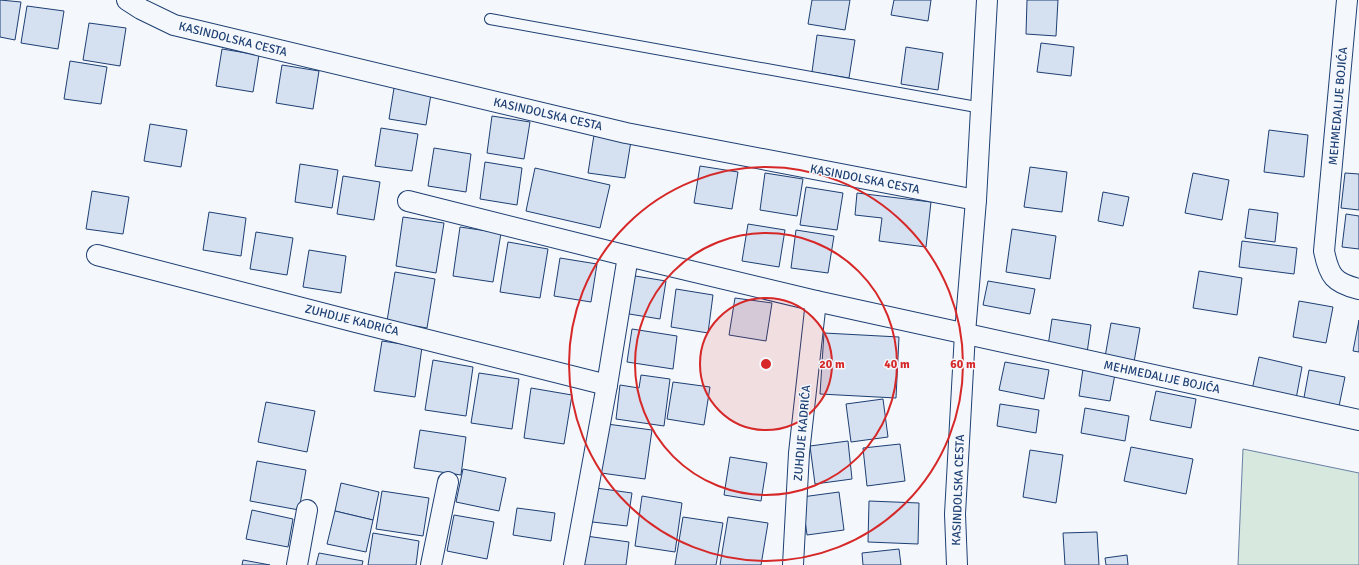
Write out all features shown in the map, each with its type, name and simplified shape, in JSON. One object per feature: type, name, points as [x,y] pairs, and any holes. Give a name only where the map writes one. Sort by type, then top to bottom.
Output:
[{"type":"street","name":"KASINDOLSKA CESTA","points":[[127,0],[141,9],[174,25],[626,133],[976,200]]},
{"type":"street","name":"KASINDOLSKA CESTA","points":[[957,565],[955,514],[965,333],[976,200],[988,0]]},
{"type":"street","name":"MEHMEDALIJE BOJIĆA","points":[[1347,0],[1324,251],[1328,268],[1336,279],[1346,286],[1359,289]]},
{"type":"street","points":[[408,201],[628,256],[965,333]]},
{"type":"street","name":"ZUHDIJE KADRIĆA","points":[[97,255],[371,326],[607,384]]},
{"type":"street","points":[[574,565],[607,384],[628,256]]},
{"type":"street","name":"ZUHDIJE KADRIĆA","points":[[793,565],[799,453],[816,300]]},
{"type":"street","name":"MEHMEDALIJE BOJIĆA","points":[[965,333],[1359,420]]},
{"type":"street","points":[[431,565],[448,482]]},
{"type":"street","points":[[296,565],[307,510]]},
{"type":"lane","points":[[490,19],[982,108]]},
{"type":"shaded area","points":[[1243,449],[1359,473],[1359,565],[1238,565]]},
{"type":"building","points":[[0,0],[21,2],[15,40],[0,37]]},
{"type":"building","points":[[812,0],[850,0],[845,30],[808,24]]},
{"type":"building","points":[[894,0],[931,0],[928,21],[891,15]]},
{"type":"building","points":[[1027,0],[1058,0],[1056,36],[1026,34]]},
{"type":"building","points":[[27,6],[64,11],[58,49],[21,43]]},
{"type":"building","points":[[89,23],[126,28],[120,66],[83,60]]},
{"type":"building","points":[[817,35],[855,40],[849,78],[812,72]]},
{"type":"building","points":[[1041,43],[1074,47],[1071,76],[1037,72]]},
{"type":"building","points":[[906,47],[943,53],[938,90],[901,84]]},
{"type":"building","points":[[222,49],[259,55],[253,92],[216,86]]},
{"type":"building","points":[[70,61],[107,67],[101,104],[64,99]]},
{"type":"building","points":[[282,65],[319,71],[313,109],[276,103]]},
{"type":"building","points":[[395,82],[432,88],[426,125],[389,119]]},
{"type":"building","points":[[492,116],[530,122],[524,159],[487,153]]},
{"type":"building","points":[[150,124],[187,130],[181,167],[144,161]]},
{"type":"building","points":[[381,128],[418,134],[412,171],[375,166]]},
{"type":"building","points":[[1269,130],[1308,135],[1304,177],[1264,172]]},
{"type":"building","points":[[594,135],[631,141],[625,178],[588,173]]},
{"type":"building","points":[[434,148],[471,154],[466,192],[428,186]]},
{"type":"building","points":[[485,162],[522,168],[517,205],[480,199]]},
{"type":"building","points":[[300,164],[338,170],[332,208],[295,202]]},
{"type":"building","points":[[700,166],[738,172],[732,209],[694,203]]},
{"type":"building","points":[[1030,167],[1067,172],[1062,212],[1024,207]]},
{"type":"building","points":[[535,168],[610,185],[600,228],[526,211]]},
{"type":"building","points":[[765,173],[803,179],[797,216],[760,210]]},
{"type":"building","points":[[1193,173],[1229,180],[1222,220],[1185,213]]},
{"type":"building","points":[[1345,173],[1359,174],[1359,210],[1341,208]]},
{"type":"building","points":[[343,176],[380,182],[374,220],[337,214]]},
{"type":"building","points":[[806,187],[843,193],[837,230],[800,225]]},
{"type":"building","points":[[92,191],[129,197],[123,234],[86,229]]},
{"type":"building","points":[[1103,192],[1129,197],[1123,226],[1098,221]]},
{"type":"building","points":[[857,193],[931,202],[926,247],[879,241],[882,218],[855,215]]},
{"type":"building","points":[[1249,209],[1278,213],[1275,242],[1245,238]]},
{"type":"building","points":[[209,212],[246,218],[241,256],[203,250]]},
{"type":"building","points":[[1346,214],[1359,216],[1359,249],[1342,247]]},
{"type":"building","points":[[403,217],[444,223],[436,273],[396,266]]},
{"type":"building","points":[[748,224],[785,230],[779,267],[742,261]]},
{"type":"building","points":[[460,227],[501,233],[493,282],[453,276]]},
{"type":"building","points":[[1012,229],[1056,236],[1050,279],[1006,272]]},
{"type":"building","points":[[796,230],[834,236],[828,273],[791,268]]},
{"type":"building","points":[[256,232],[293,238],[287,275],[250,269]]},
{"type":"building","points":[[1242,241],[1297,248],[1294,274],[1239,267]]},
{"type":"building","points":[[508,242],[548,249],[540,298],[500,292]]},
{"type":"building","points":[[309,250],[346,256],[341,293],[303,287]]},
{"type":"building","points":[[560,258],[597,264],[591,302],[554,296]]},
{"type":"building","points":[[1199,271],[1242,278],[1237,315],[1193,308]]},
{"type":"building","points":[[395,272],[435,279],[427,328],[387,321]]},
{"type":"building","points":[[629,275],[666,281],[660,319],[623,313]]},
{"type":"building","points":[[988,281],[1035,289],[1030,314],[983,305]]},
{"type":"building","points":[[676,289],[713,295],[708,333],[671,327]]},
{"type":"building","points":[[735,298],[772,303],[766,341],[729,335]]},
{"type":"building","points":[[1299,301],[1333,307],[1326,343],[1293,337]]},
{"type":"building","points":[[1052,319],[1091,325],[1087,353],[1048,346]]},
{"type":"building","points":[[1359,320],[1359,352],[1353,351]]},
{"type":"building","points":[[1111,323],[1140,328],[1134,362],[1105,357]]},
{"type":"building","points":[[632,329],[677,336],[673,369],[627,362]]},
{"type":"building","points":[[824,333],[899,337],[896,398],[820,394]]},
{"type":"building","points":[[382,341],[422,347],[415,397],[374,391]]},
{"type":"building","points":[[1259,357],[1302,367],[1296,399],[1252,390]]},
{"type":"building","points":[[433,360],[473,367],[466,416],[425,410]]},
{"type":"building","points":[[1005,362],[1049,370],[1044,399],[999,390]]},
{"type":"building","points":[[1083,369],[1115,374],[1110,401],[1079,396]]},
{"type":"building","points":[[1309,370],[1345,377],[1338,411],[1303,403]]},
{"type":"building","points":[[479,373],[519,379],[512,429],[471,423]]},
{"type":"building","points":[[641,375],[670,379],[664,426],[616,419],[620,385],[639,388]]},
{"type":"building","points":[[673,382],[710,387],[704,425],[667,419]]},
{"type":"building","points":[[531,388],[572,395],[564,444],[524,438]]},
{"type":"building","points":[[1156,391],[1196,399],[1191,428],[1150,420]]},
{"type":"building","points":[[883,399],[888,437],[851,442],[846,404]]},
{"type":"building","points":[[266,402],[315,411],[307,452],[258,442]]},
{"type":"building","points":[[1000,404],[1039,410],[1036,433],[997,426]]},
{"type":"building","points":[[1085,408],[1129,416],[1125,441],[1081,433]]},
{"type":"building","points":[[607,424],[652,430],[645,479],[601,473]]},
{"type":"building","points":[[420,430],[466,437],[461,475],[414,468]]},
{"type":"building","points":[[848,441],[852,479],[815,484],[810,446]]},
{"type":"building","points":[[900,444],[905,481],[867,486],[863,448]]},
{"type":"building","points":[[1131,447],[1193,459],[1186,494],[1124,481]]},
{"type":"building","points":[[1030,450],[1063,455],[1056,503],[1023,497]]},
{"type":"building","points":[[730,457],[767,463],[761,501],[724,495]]},
{"type":"building","points":[[257,461],[306,470],[299,510],[250,501]]},
{"type":"building","points":[[463,469],[506,478],[499,511],[456,502]]},
{"type":"building","points":[[341,483],[379,492],[373,520],[335,511]]},
{"type":"building","points":[[589,487],[632,493],[627,526],[584,521]]},
{"type":"building","points":[[382,491],[429,498],[423,536],[376,529]]},
{"type":"building","points":[[839,492],[844,530],[807,535],[802,497]]},
{"type":"building","points":[[642,496],[682,503],[675,552],[635,546]]},
{"type":"building","points":[[869,501],[919,503],[918,544],[868,542]]},
{"type":"building","points":[[517,508],[555,513],[551,541],[513,535]]},
{"type":"building","points":[[252,510],[293,519],[288,547],[246,539]]},
{"type":"building","points":[[335,511],[373,520],[366,552],[327,544]]},
{"type":"building","points":[[454,515],[494,522],[487,559],[447,551]]},
{"type":"building","points":[[683,517],[723,523],[716,565],[675,565]]},
{"type":"building","points":[[728,517],[768,523],[761,565],[720,565]]},
{"type":"building","points":[[1097,532],[1099,565],[1065,565],[1063,533]]},
{"type":"building","points":[[373,533],[419,541],[416,565],[368,565]]},
{"type":"building","points":[[586,536],[629,542],[626,565],[582,565]]},
{"type":"building","points":[[899,549],[901,565],[863,565],[862,553]]},
{"type":"building","points":[[319,553],[363,561],[362,565],[316,565]]},
{"type":"building","points":[[1127,555],[1128,565],[1106,565],[1105,558]]},
{"type":"building","points":[[243,560],[270,565],[242,565]]}]
